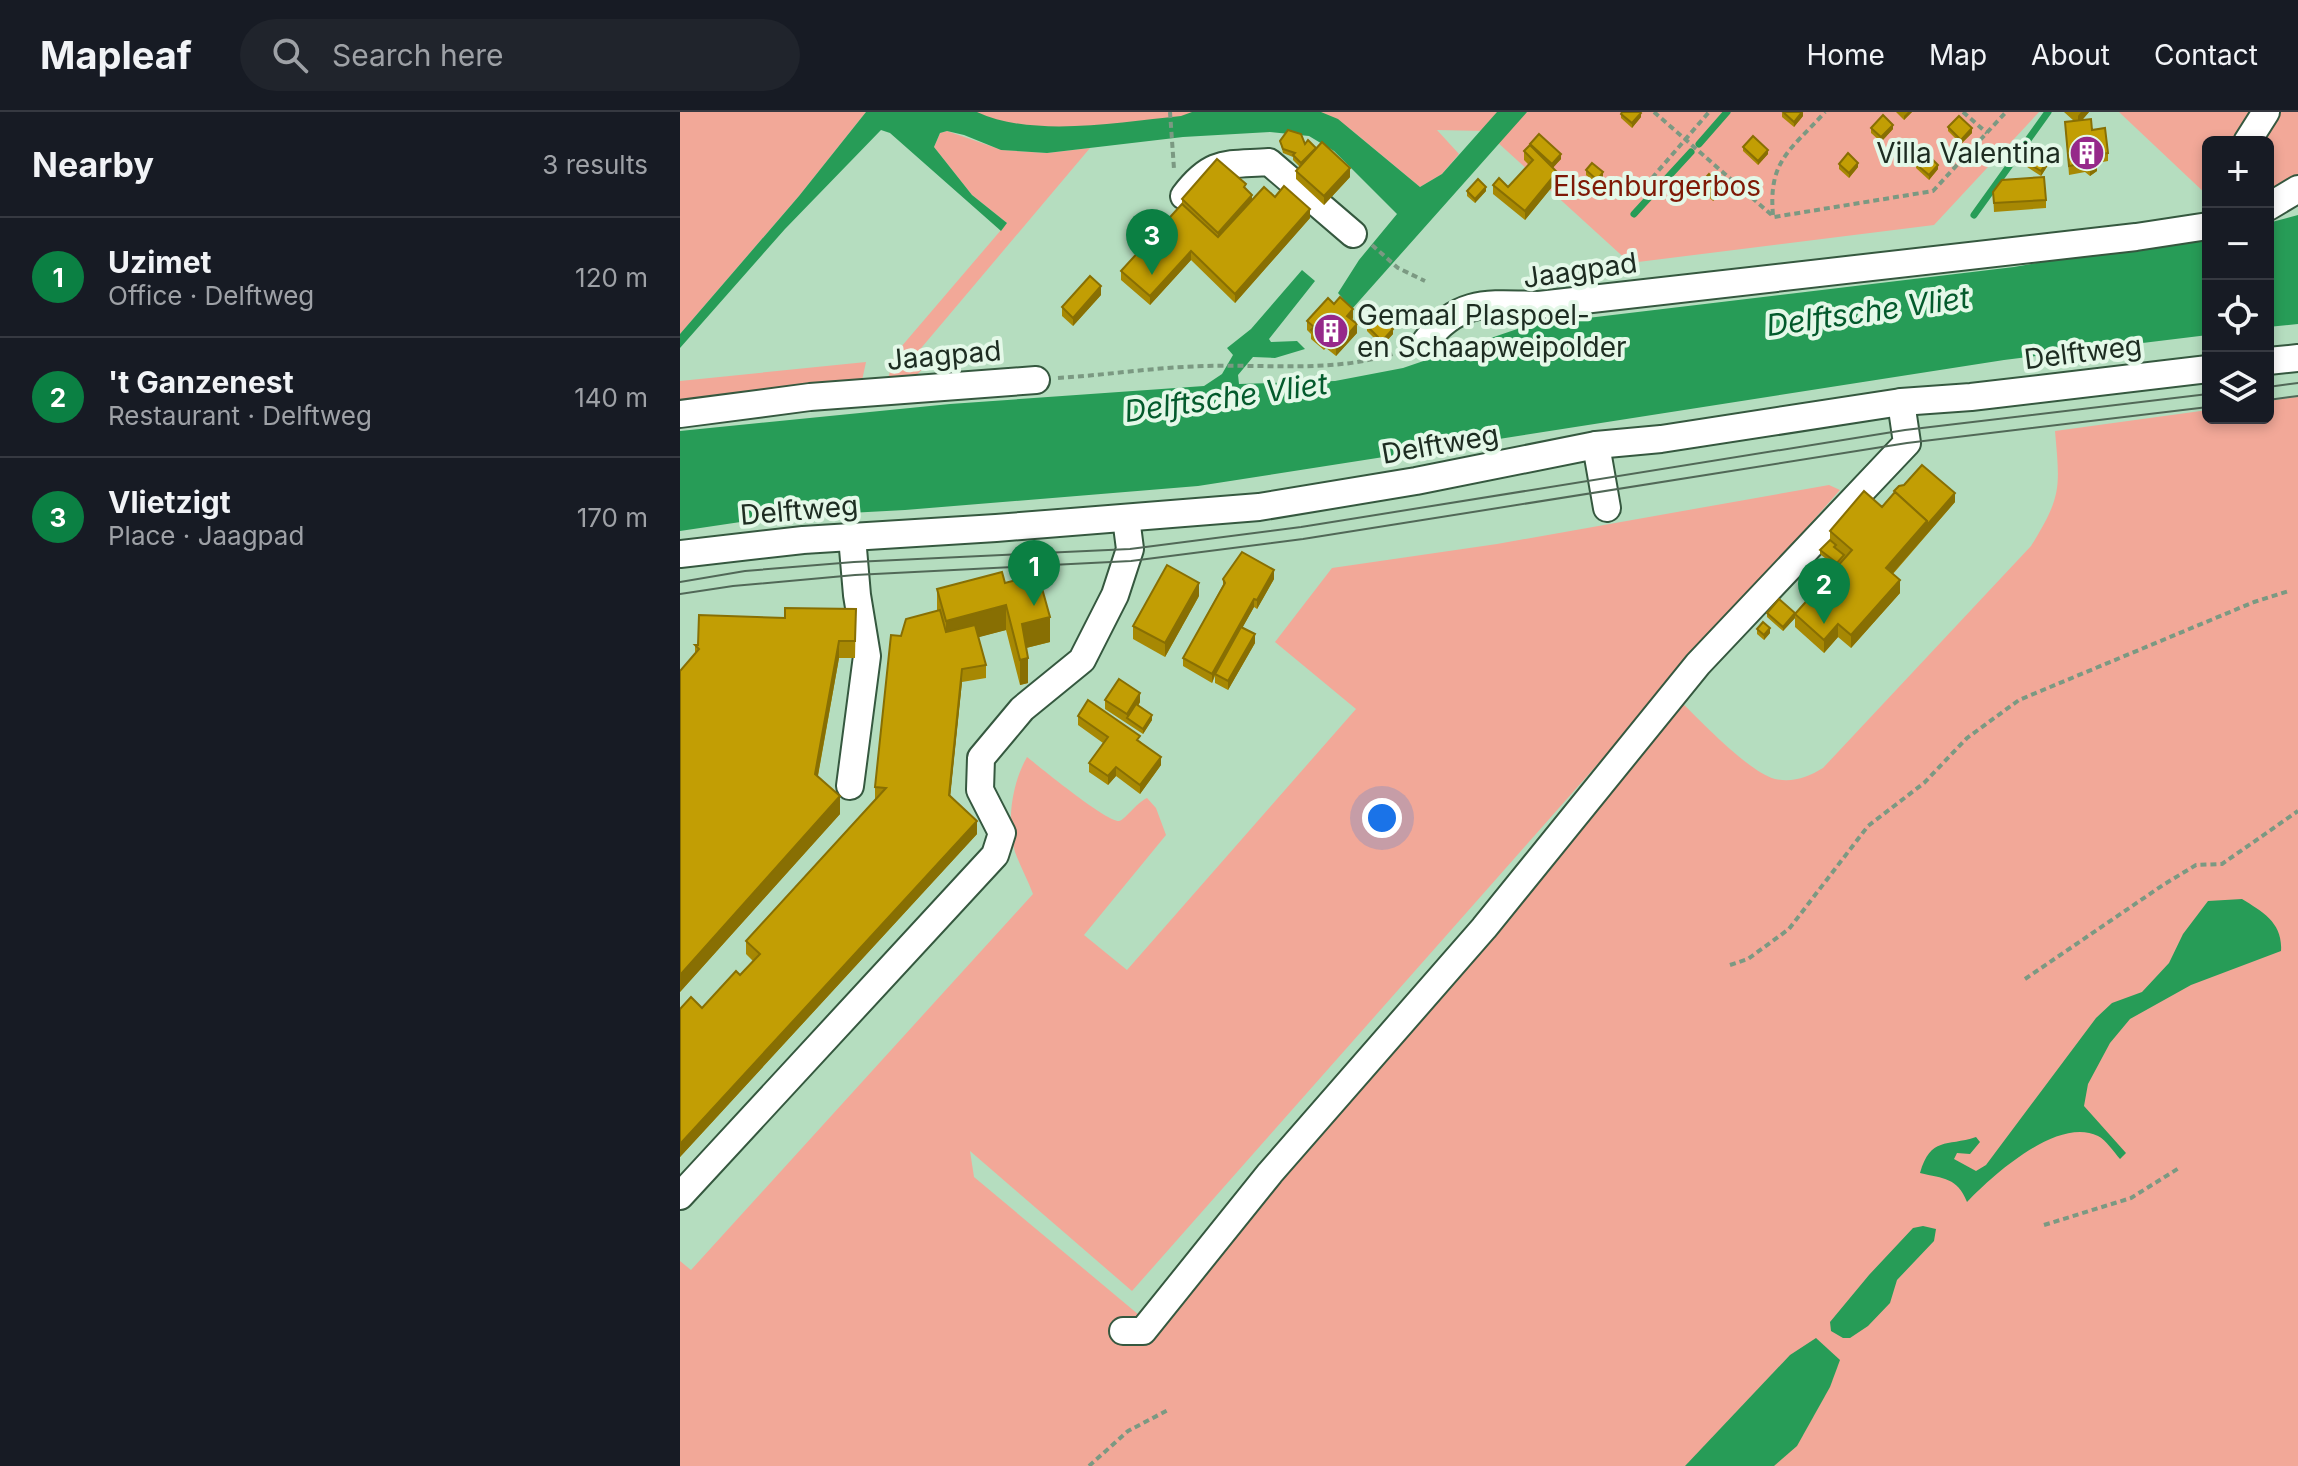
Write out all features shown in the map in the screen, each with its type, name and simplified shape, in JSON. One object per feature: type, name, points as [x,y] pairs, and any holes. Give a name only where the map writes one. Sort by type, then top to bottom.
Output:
[{"type":"street","points":[[2251,136],[2266,112]]},
{"type":"street","points":[[1179,186],[1214,166],[1269,162],[1359,237]]},
{"type":"street","points":[[2274,203],[2298,189]]},
{"type":"street","name":"Jaagpad","points":[[1426,341],[1438,325],[1460,310],[1489,304],[1539,305],[2202,227]]},
{"type":"street","points":[[2274,360],[2298,358]]},
{"type":"street","name":"Delftweg","points":[[680,554],[852,537],[1259,507],[1432,479],[1596,445],[1675,437],[1901,402],[1971,397],[2202,370]]},
{"type":"street","name":"Jaagpad","points":[[680,414],[810,397],[1036,380]]},
{"type":"street","points":[[1123,1331],[1143,1331],[1270,1173],[1484,928],[1698,664],[1907,443],[1901,402]]},
{"type":"street","points":[[1596,445],[1607,508]]},
{"type":"street","points":[[680,1196],[995,855],[1002,833],[980,790],[981,758],[1022,709],[1082,660],[1115,595],[1130,549],[1126,518]]},
{"type":"street","points":[[850,786],[867,656],[852,537]]},
{"type":"path","points":[[1654,112],[1774,217]]},
{"type":"path","points":[[1652,178],[1709,112]]},
{"type":"path","points":[[1774,217],[1774,175],[1781,161],[1825,112]]},
{"type":"path","points":[[1963,112],[1987,133]]},
{"type":"path","points":[[1774,217],[1933,191],[2006,112]]},
{"type":"path","points":[[1170,113],[1179,186]]},
{"type":"path","points":[[1359,237],[1398,268],[1425,281]]},
{"type":"path","name":"Jaagpad","points":[[1036,380],[1204,366],[1336,365],[1385,357],[1426,341]]},
{"type":"path","points":[[1730,965],[1748,959],[1789,929],[1868,826],[1924,783],[1967,738],[2019,700],[2215,618],[2289,591]]},
{"type":"path","points":[[2025,979],[2163,885],[2196,865],[2222,864],[2298,811]]},
{"type":"path","points":[[2044,1225],[2131,1198],[2179,1168]]},
{"type":"path","points":[[1089,1466],[1128,1431],[1168,1410]]},
{"type":"green space","points":[[680,112],[866,112],[799,196],[680,334]]},
{"type":"green space","name":"Elsenburgerbos","points":[[946,112],[2039,112],[1934,225],[1630,263],[1485,131],[1437,130],[1459,154],[1442,174],[1420,187],[1349,128],[1076,135]]},
{"type":"green space","points":[[2119,112],[2298,112],[2298,176],[2274,190],[2274,136],[2202,136],[2202,190]]},
{"type":"green space","points":[[947,131],[1002,150],[1047,153],[1090,148],[917,353],[926,365],[913,379],[887,382],[895,354],[1007,223],[972,195],[934,147],[940,133]]},
{"type":"green space","points":[[866,362],[861,385],[680,408],[680,381]]},
{"type":"green space","points":[[2298,397],[2298,1466],[680,1466],[680,1261],[691,1270],[1033,894],[1015,852],[1011,829],[1014,791],[1027,757],[1087,804],[1112,819],[1121,820],[1147,798],[1156,808],[1166,835],[1084,935],[1127,970],[1356,709],[1275,642],[1332,568],[1497,544],[1829,485],[1840,490],[1132,1291],[970,1151],[974,1177],[1139,1315],[1658,702],[1677,698],[1724,743],[1764,774],[1788,780],[1812,774],[1823,768],[2031,546],[2054,503],[2058,479],[2055,431],[2202,411],[2202,424],[2274,424],[2274,400]]},
{"type":"water","points":[[866,112],[977,112],[1024,124],[1077,126],[1181,116],[1192,112],[1321,112],[1338,119],[1420,187],[1442,174],[1497,112],[1527,112],[1352,309],[1338,293],[1359,260],[1397,214],[1334,151],[1309,136],[1270,132],[1183,137],[1047,153],[1001,150],[964,135],[947,131],[940,133],[934,147],[972,195],[1007,223],[1001,231],[890,133],[881,130],[785,229],[680,348],[680,334],[799,196]]},
{"type":"water","points":[[2298,215],[2298,324],[2274,326],[2274,221]]},
{"type":"water","name":"Delftsche Vliet","points":[[2202,234],[2202,336],[2004,360],[1198,486],[905,510],[775,517],[680,531],[680,431],[950,404],[1204,386],[1222,374],[1233,355],[1227,348],[1251,329],[1302,270],[1315,281],[1269,339],[1271,342],[1297,341],[1305,349],[1275,358],[1253,357],[1238,375],[1239,384],[1335,381],[1403,368],[1529,325],[2014,267]]},
{"type":"water","points":[[2242,899],[2270,919],[2279,933],[2281,951],[2191,985],[2130,1019],[2110,1043],[2088,1084],[2084,1106],[2126,1153],[2120,1159],[2098,1136],[2082,1132],[2064,1134],[2027,1151],[1967,1202],[1954,1183],[1920,1173],[1924,1161],[1935,1148],[1976,1137],[1980,1142],[1970,1154],[1957,1153],[1954,1159],[1976,1171],[1986,1165],[2096,1018],[2112,1003],[2142,992],[2169,963],[2183,934],[2208,901]]},
{"type":"water","points":[[1923,1226],[1936,1229],[1934,1241],[1897,1280],[1890,1303],[1868,1326],[1850,1338],[1843,1338],[1831,1331],[1830,1322],[1869,1275],[1913,1228]]},
{"type":"water","points":[[1816,1338],[1840,1360],[1830,1387],[1797,1446],[1774,1466],[1685,1466],[1790,1355]]},
{"type":"building","points":[[1622,112],[1640,112],[1641,113],[1632,123]]},
{"type":"building","points":[[1783,112],[1802,112],[1794,122]]},
{"type":"building","points":[[1883,115],[1893,125],[1881,137],[1871,128]]},
{"type":"building","points":[[1959,116],[1972,128],[1961,140],[1948,127]]},
{"type":"building","name":"Villa Valentina","points":[[2091,119],[2092,130],[2105,128],[2108,153],[2096,154],[2097,162],[2090,167],[2085,163],[2069,166],[2065,122]]},
{"type":"building","points":[[1288,130],[1301,134],[1305,144],[1308,140],[1316,148],[1301,163],[1293,155],[1295,153],[1283,149],[1280,141]]},
{"type":"building","points":[[1539,134],[1561,154],[1552,164],[1530,144]]},
{"type":"building","points":[[1753,136],[1768,150],[1758,161],[1743,147]]},
{"type":"building","points":[[1322,142],[1350,168],[1324,196],[1296,171]]},
{"type":"building","points":[[1530,145],[1558,175],[1525,211],[1493,185],[1499,178],[1508,187],[1521,173],[1533,160],[1524,151]]},
{"type":"building","points":[[2031,145],[2050,157],[2041,171],[2021,159]]},
{"type":"building","points":[[1848,153],[1858,163],[1849,173],[1839,164]]},
{"type":"building","points":[[1926,153],[1938,165],[1929,175],[1916,164]]},
{"type":"building","points":[[1217,159],[1246,184],[1244,187],[1252,195],[1218,233],[1182,199]]},
{"type":"building","points":[[1592,163],[1603,172],[1597,180],[1586,170]]},
{"type":"building","points":[[1709,174],[1722,186],[1713,196],[1700,184]]},
{"type":"building","points":[[2044,177],[2046,200],[1994,203],[1993,192],[2002,180]]},
{"type":"building","points":[[1478,179],[1486,187],[1475,199],[1467,191]]},
{"type":"building","points":[[1284,186],[1310,209],[1235,294],[1191,251],[1150,296],[1121,271],[1182,204],[1218,237],[1264,187],[1275,197]]},
{"type":"building","points":[[1090,276],[1101,286],[1073,318],[1062,307]]},
{"type":"building","name":"Gemaal Plaspoel- en Schaapweipolder","points":[[1340,297],[1353,309],[1347,316],[1357,324],[1336,348],[1311,330],[1314,327],[1307,321],[1328,298],[1334,304]]},
{"type":"building","points":[[1377,315],[1393,329],[1382,341],[1367,326]]},
{"type":"building","points":[[1922,465],[1955,493],[1927,525],[1927,521],[1894,491],[1904,485]]},
{"type":"building","points":[[1864,491],[1882,507],[1895,492],[1927,521],[1886,568],[1900,580],[1851,635],[1838,624],[1824,640],[1795,614],[1852,550],[1830,531]]},
{"type":"building","points":[[1830,540],[1844,555],[1837,563],[1820,550]]},
{"type":"building","points":[[1242,552],[1274,570],[1212,674],[1183,658],[1225,583],[1223,579]]},
{"type":"building","points":[[1167,565],[1199,583],[1165,643],[1133,626]]},
{"type":"building","points":[[1002,572],[1005,583],[1038,574],[1050,617],[1022,624],[1028,658],[1020,660],[1006,605],[946,621],[937,589]]},
{"type":"building","points":[[1779,599],[1795,613],[1783,627],[1767,613]]},
{"type":"building","points":[[785,608],[856,609],[855,641],[839,641],[815,774],[840,796],[680,975],[680,671],[699,649],[695,645],[698,645],[699,615],[785,618]]},
{"type":"building","points":[[940,610],[946,632],[975,625],[986,665],[962,669],[949,795],[977,821],[680,1144],[680,1009],[691,997],[702,1008],[736,971],[740,975],[760,954],[746,941],[886,788],[875,787],[891,635],[901,636],[906,619]]},
{"type":"building","points":[[1763,622],[1770,628],[1764,635],[1757,629]]},
{"type":"building","points":[[1241,627],[1255,634],[1228,681],[1215,674]]},
{"type":"building","points":[[1119,679],[1140,693],[1127,714],[1105,700]]},
{"type":"building","points":[[1088,700],[1140,736],[1137,740],[1161,757],[1140,785],[1116,767],[1108,776],[1089,763],[1108,737],[1078,716]]},
{"type":"building","points":[[1136,704],[1152,715],[1143,729],[1127,718]]},
{"type":"waterway","points":[[1699,144],[1727,112]]},
{"type":"waterway","points":[[1974,215],[2048,112]]},
{"type":"waterway","points":[[1634,214],[1691,152]]},
{"type":"tram line","points":[[2274,386],[2298,383]]},
{"type":"tram line","points":[[680,582],[745,571],[854,562],[1130,549],[1301,527],[1905,430],[2202,395]]},
{"type":"tram line","points":[[2274,399],[2298,396]]},
{"type":"tram line","points":[[680,594],[855,575],[1131,561],[1303,539],[1907,443],[2202,408]]},
{"type":"place","name":"Villa Valentina","points":[[2087,153]]},
{"type":"place","name":"Vlietzigt","points":[[1152,275]]},
{"type":"place","name":"Gemaal Plaspoel- en Schaapweipolder","points":[[1331,331]]},
{"type":"place","name":"Uzimet","points":[[1034,606]]},
{"type":"place","name":"'t Ganzenest","points":[[1824,624]]}]
